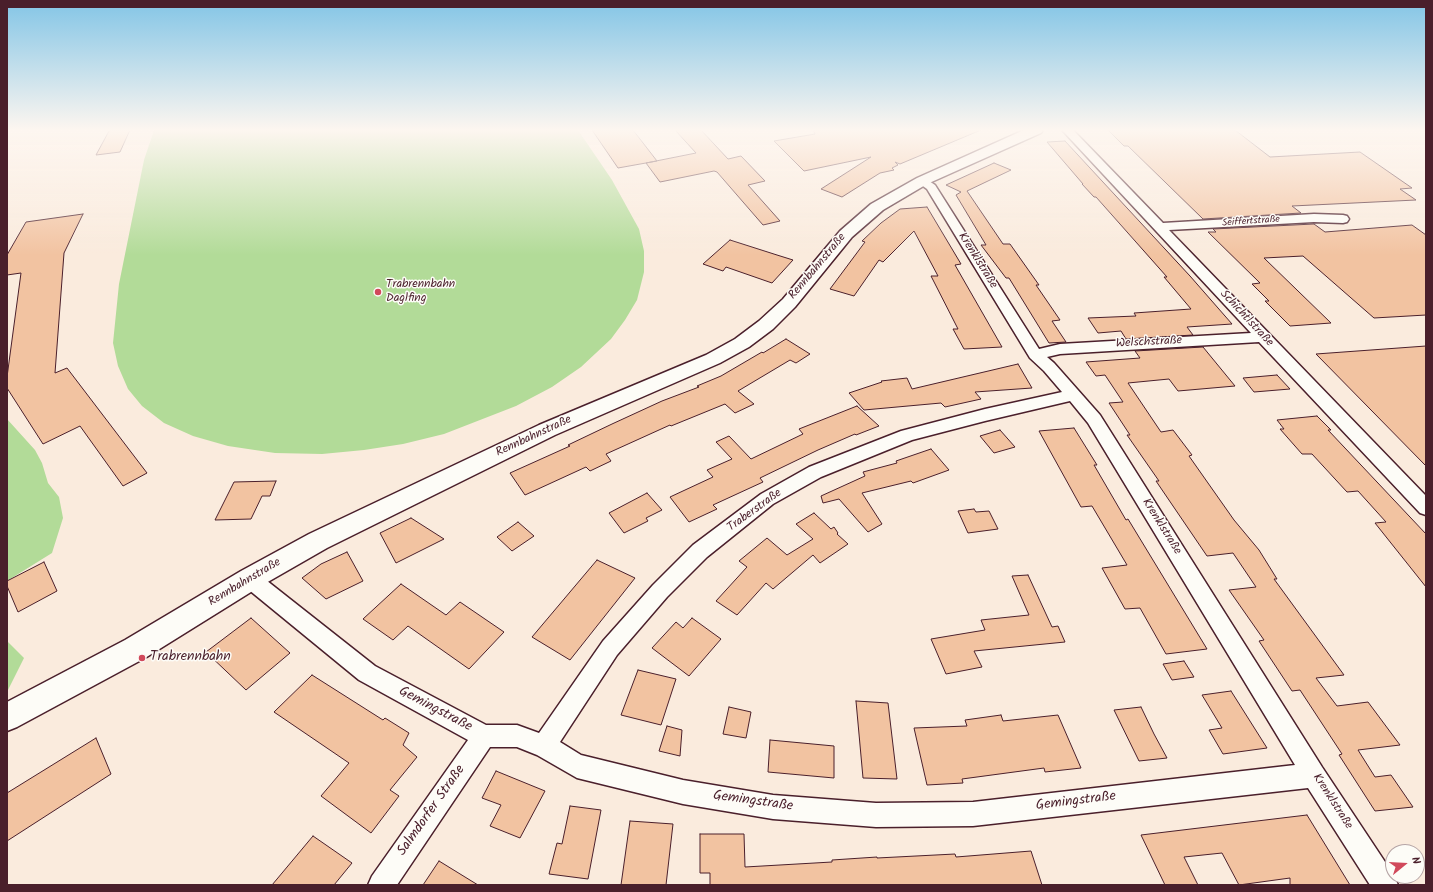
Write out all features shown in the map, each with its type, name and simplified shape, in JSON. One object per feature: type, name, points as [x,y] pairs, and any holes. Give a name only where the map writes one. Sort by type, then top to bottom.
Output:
[{"type":"street","name":"Rennbahnstraße","points":[[7,717],[135,649],[318,541],[548,430],[713,359],[742,343],[766,325],[794,298],[846,234],[863,218],[893,197],[943,172]]},
{"type":"street","name":"Schichtlstraße","points":[[1106,172],[1426,508]]},
{"type":"street","name":"Krenklstraße","points":[[922,181],[931,187],[1035,355],[1049,367],[1094,419],[1314,775],[1385,885]]},
{"type":"street","name":"Seiffertstraße","points":[[1159,227],[1314,218],[1343,219]]},
{"type":"street","name":"Welschstraße","points":[[1035,355],[1060,349],[1263,336]]},
{"type":"street","name":"Traberstraße","points":[[544,746],[610,648],[660,591],[700,551],[767,499],[815,472],[907,435],[985,415],[1074,395]]},
{"type":"street","name":"Gemingstraße","points":[[250,580],[367,673],[484,736],[518,736],[544,746],[577,766],[683,792],[773,807],[876,815],[973,814],[1314,775]]},
{"type":"street","name":"Salmdorfer Straße","points":[[381,885],[484,736]]},
{"type":"green space","name":"Trabrennbahn Daglfing","points":[[142,172],[606,172],[639,229],[644,251],[644,272],[637,300],[625,320],[611,339],[581,367],[552,387],[516,406],[444,434],[403,444],[322,454],[275,453],[228,446],[193,436],[164,423],[142,406],[128,389],[118,366],[113,343],[119,284]]},
{"type":"green space","points":[[7,419],[35,450],[42,463],[48,483],[59,497],[63,518],[52,553],[7,581]]},
{"type":"green space","points":[[7,641],[24,658],[7,692]]},
{"type":"building","points":[[652,172],[711,172],[660,182]]},
{"type":"building","points":[[717,172],[756,172],[765,181],[748,185],[780,221],[763,225]]},
{"type":"building","points":[[848,172],[886,172],[880,173],[842,197],[821,189]]},
{"type":"building","points":[[975,172],[1008,172],[967,191],[1003,244],[1010,244],[1039,285],[1036,285],[1060,320],[1052,321],[1066,342],[1049,343],[1009,278],[1006,278],[981,245],[986,245],[956,195],[961,192],[946,185]]},
{"type":"building","points":[[1072,172],[1093,172],[1190,276],[1232,324],[1187,327],[1193,335],[1126,339],[1121,331],[1098,333],[1088,318],[1136,316],[1134,313],[1191,309],[1164,277],[1167,277]]},
{"type":"building","points":[[1154,172],[1388,172],[1412,188],[1400,189],[1416,200],[1292,206],[1301,213],[1203,219]]},
{"type":"building","points":[[927,207],[961,264],[955,265],[1002,347],[964,349],[953,329],[958,329],[931,276],[938,276],[914,231],[883,262],[879,260],[854,296],[830,289],[865,242],[862,241],[881,223],[900,209]]},
{"type":"building","points":[[83,214],[64,253],[55,373],[67,368],[147,473],[123,486],[80,426],[43,444],[7,388],[7,377],[21,273],[7,275],[7,255],[26,222]]},
{"type":"building","points":[[1314,224],[1325,232],[1412,225],[1426,235],[1426,315],[1374,318],[1303,256],[1264,258],[1331,323],[1290,326],[1265,301],[1269,301],[1252,284],[1260,283],[1208,232],[1216,232],[1213,229]]},
{"type":"building","points":[[730,240],[793,260],[772,283],[726,267],[723,271],[703,264]]},
{"type":"building","points":[[786,339],[810,354],[796,363],[790,360],[738,391],[754,404],[735,413],[725,404],[671,426],[670,425],[606,454],[611,461],[590,471],[586,467],[525,495],[510,473],[570,446],[568,445],[662,401],[699,387],[697,386],[721,376]]},
{"type":"building","points":[[1426,346],[1426,466],[1316,354]]},
{"type":"building","points":[[1203,347],[1235,386],[1178,391],[1169,379],[1128,383],[1161,432],[1173,430],[1192,455],[1189,456],[1234,520],[1259,550],[1277,579],[1274,579],[1344,675],[1316,678],[1337,706],[1368,702],[1400,745],[1358,750],[1375,777],[1391,775],[1413,807],[1375,811],[1339,755],[1342,754],[1300,690],[1292,691],[1259,641],[1264,640],[1229,590],[1256,587],[1233,553],[1207,556],[1156,481],[1159,481],[1127,435],[1130,435],[1109,403],[1123,402],[1105,375],[1096,376],[1086,362],[1140,358],[1135,351]]},
{"type":"building","points":[[1018,364],[1032,388],[975,392],[981,399],[945,407],[941,403],[864,410],[849,393],[882,382],[881,381],[907,378],[912,389]]},
{"type":"building","points":[[1277,375],[1290,389],[1254,392],[1243,378]]},
{"type":"building","points":[[857,406],[879,426],[856,435],[855,434],[818,450],[760,478],[763,482],[713,505],[717,509],[689,522],[670,497],[713,477],[707,470],[732,459],[716,442],[729,436],[751,459],[803,434],[799,429]]},
{"type":"building","points":[[1317,416],[1331,430],[1328,430],[1426,534],[1426,587],[1375,523],[1386,522],[1358,491],[1347,492],[1312,454],[1302,454],[1280,429],[1284,429],[1277,420]]},
{"type":"building","points":[[1074,428],[1097,465],[1094,465],[1126,520],[1128,519],[1207,649],[1166,654],[1140,608],[1125,609],[1102,568],[1127,565],[1092,506],[1081,507],[1039,431]]},
{"type":"building","points":[[1000,430],[1015,447],[994,453],[980,436]]},
{"type":"building","points":[[931,449],[949,470],[913,483],[911,481],[862,493],[882,524],[868,532],[839,499],[823,503],[821,496],[865,476],[863,472],[897,463],[896,461]]},
{"type":"building","points":[[276,481],[270,496],[262,496],[251,519],[215,520],[234,482]]},
{"type":"building","points":[[647,493],[662,510],[646,518],[648,521],[624,533],[609,513]]},
{"type":"building","points":[[974,509],[976,512],[989,511],[998,529],[968,533],[958,511]]},
{"type":"building","points":[[814,513],[831,529],[834,527],[838,533],[837,534],[848,544],[820,563],[813,555],[773,589],[766,583],[737,615],[716,601],[747,567],[739,561],[767,538],[787,555],[813,539],[796,524]]},
{"type":"building","points":[[411,518],[444,539],[396,563],[380,533]]},
{"type":"building","points":[[518,522],[534,536],[512,551],[497,537]]},
{"type":"building","points":[[347,552],[363,581],[326,599],[302,578],[321,564]]},
{"type":"building","points":[[597,560],[635,578],[570,660],[532,637]]},
{"type":"building","points":[[44,562],[57,591],[18,612],[7,586],[7,581]]},
{"type":"building","points":[[1028,575],[1052,627],[1058,626],[1065,642],[974,651],[982,667],[946,674],[931,639],[985,630],[981,620],[1029,615],[1012,576]]},
{"type":"building","points":[[401,584],[446,615],[460,602],[504,632],[469,669],[408,626],[393,640],[363,619]]},
{"type":"building","points":[[251,618],[290,653],[246,690],[206,652]]},
{"type":"building","points":[[692,618],[721,639],[689,676],[652,648],[676,622],[683,628]]},
{"type":"building","points":[[1184,661],[1194,677],[1172,680],[1163,664]]},
{"type":"building","points":[[638,670],[676,679],[661,725],[621,715]]},
{"type":"building","points":[[312,675],[383,720],[385,718],[409,733],[403,745],[417,757],[390,790],[399,796],[371,833],[321,796],[349,763],[274,712]]},
{"type":"building","points":[[1231,691],[1267,748],[1223,754],[1209,730],[1222,728],[1202,695]]},
{"type":"building","points":[[856,701],[888,703],[897,779],[863,778]]},
{"type":"building","points":[[729,707],[751,712],[746,738],[723,734]]},
{"type":"building","points":[[1141,707],[1167,758],[1139,761],[1114,710]]},
{"type":"building","points":[[1001,715],[1003,721],[1058,715],[1081,768],[1045,772],[1044,768],[962,779],[963,783],[927,785],[914,728],[967,726],[965,720]]},
{"type":"building","points":[[667,726],[682,730],[680,756],[659,751]]},
{"type":"building","points":[[96,738],[111,774],[7,841],[7,793]]},
{"type":"building","points":[[770,740],[834,746],[834,778],[768,772]]},
{"type":"building","points":[[496,771],[545,791],[520,838],[490,826],[501,805],[482,798]]},
{"type":"building","points":[[570,806],[601,810],[588,879],[549,874],[557,843],[562,844]]},
{"type":"building","points":[[1307,815],[1350,885],[1290,885],[1290,878],[1239,885],[1222,853],[1184,857],[1198,885],[1165,885],[1141,835]]},
{"type":"building","points":[[630,821],[673,824],[666,885],[621,885]]},
{"type":"building","points":[[700,834],[744,834],[745,867],[832,862],[832,860],[877,857],[955,854],[956,857],[1031,851],[1042,885],[710,885],[710,873],[700,873]]},
{"type":"building","points":[[313,836],[352,863],[334,885],[272,885]]},
{"type":"building","points":[[439,861],[478,885],[423,885]]},
{"type":"place","name":"Trabrennbahn Daglfing","points":[[378,292]]},
{"type":"place","name":"Trabrennbahn","points":[[142,658]]}]
